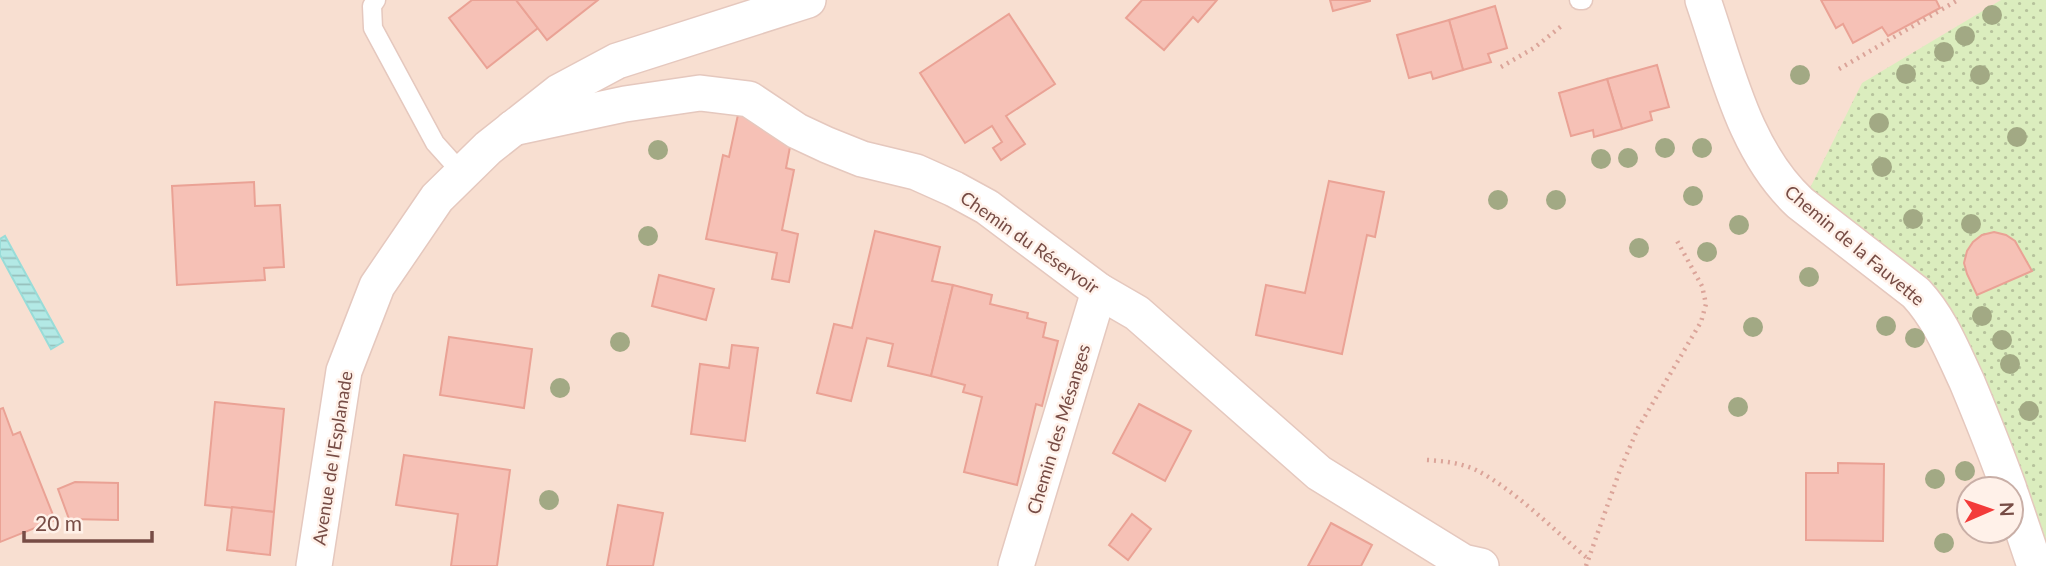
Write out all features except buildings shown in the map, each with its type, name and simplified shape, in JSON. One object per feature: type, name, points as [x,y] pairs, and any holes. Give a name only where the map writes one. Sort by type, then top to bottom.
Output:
[{"type":"street","name":"Avenue de l'Esplanade","points":[[314,566],[344,371],[377,285],[437,198],[513,128],[559,92],[617,61],[808,0]]},
{"type":"street","name":"Chemin de la Fauvette","points":[[1703,0],[1744,118],[1762,156],[1793,196],[1916,293],[1931,309],[1944,330],[2004,475]]},
{"type":"street","name":"Chemin du Réservoir","points":[[513,128],[625,104],[700,93],[749,99],[797,131],[827,145],[862,159],[916,173],[954,189],[987,207],[1099,291],[1138,313],[1319,473],[1463,562],[1481,566]]},
{"type":"street","name":"Chemin des Mésanges","points":[[1016,566],[1099,291]]},
{"type":"street","points":[[2025,536],[2035,566]]},
{"type":"lane","points":[[376,0],[372,6],[373,29],[435,143],[462,173]]},
{"type":"path","points":[[1502,67],[1534,48],[1577,15],[1581,0]]},
{"type":"path","points":[[1839,69],[1958,0]]},
{"type":"path","points":[[1586,566],[1620,470],[1639,428],[1701,322],[1706,304],[1702,286],[1676,239]]},
{"type":"path","points":[[1427,460],[1449,461],[1475,470],[1507,491],[1588,559]]},
{"type":"shaded area","points":[[0,0],[2046,0],[2046,566],[0,566]]},
{"type":"green space","points":[[2001,0],[2046,0],[2046,541],[2025,487],[2025,475],[2021,475],[1982,375],[1859,234],[1810,188],[1862,83]]},
{"type":"water","points":[[5,236],[63,342],[51,349],[0,255],[0,239]]}]
